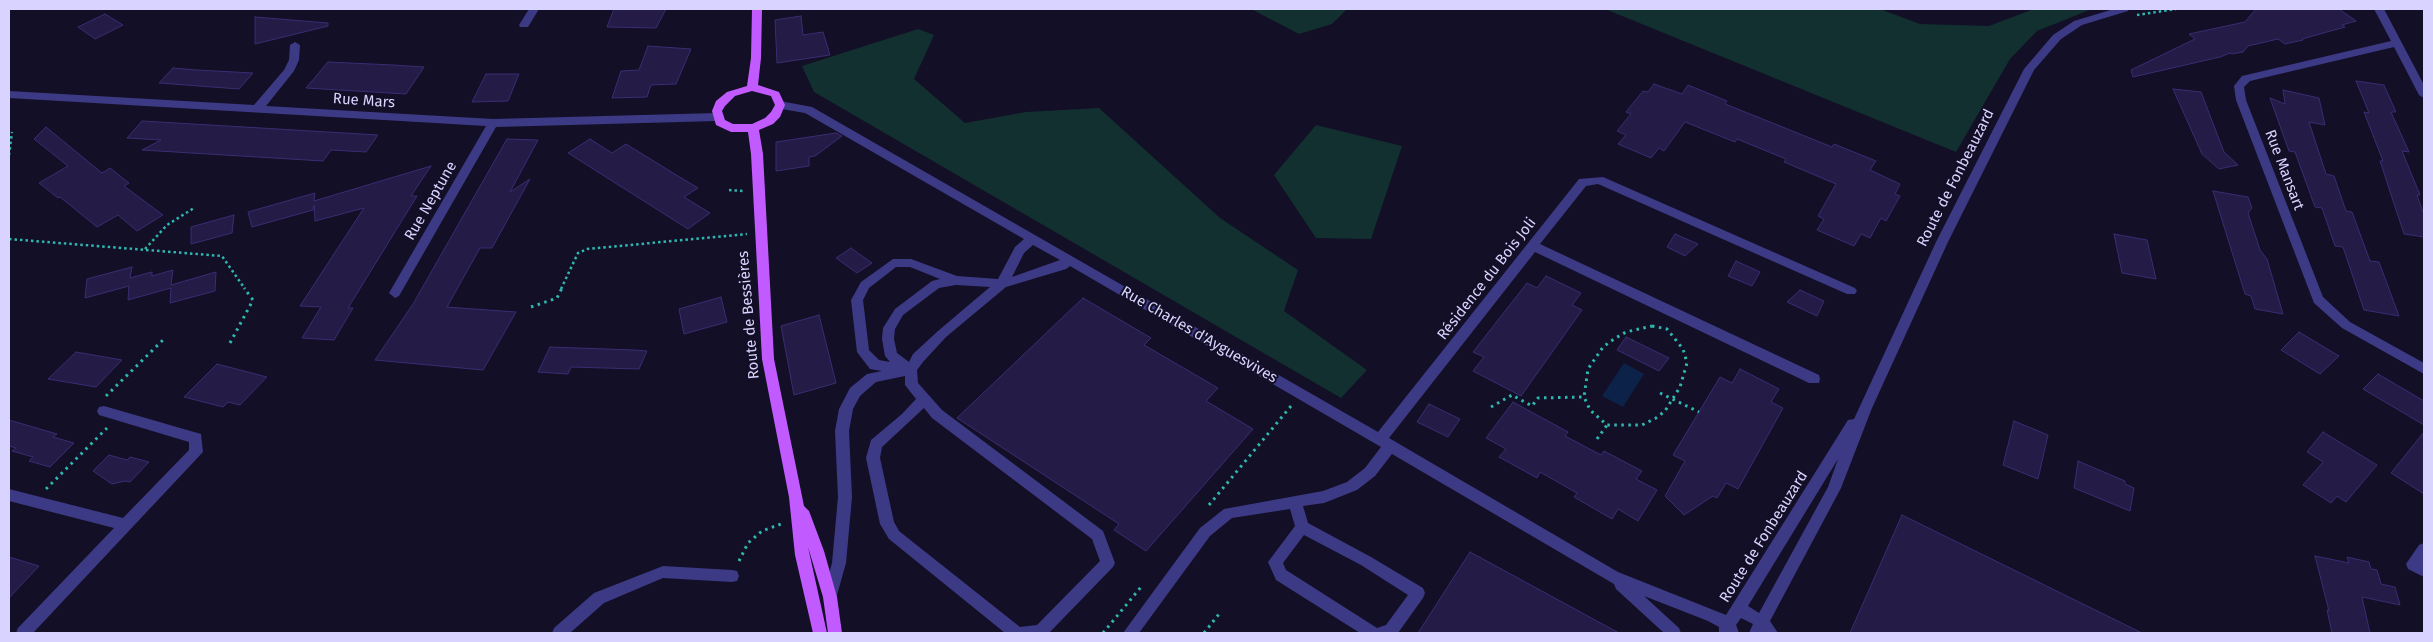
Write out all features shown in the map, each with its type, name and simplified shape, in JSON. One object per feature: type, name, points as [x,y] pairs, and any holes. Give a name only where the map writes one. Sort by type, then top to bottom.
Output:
[{"type":"main road","points":[[752,88],[756,58],[758,9]]},
{"type":"main road","points":[[752,88],[769,90],[775,94],[780,105],[776,114],[769,121],[753,128],[731,128],[720,122],[717,117],[720,104],[731,94],[752,88]]},
{"type":"main road","name":"Route de Bessières","points":[[753,128],[757,154],[768,358],[796,497],[802,555],[820,633]]},
{"type":"main road","name":"Route de Bessières","points":[[796,497],[817,551],[830,597],[835,633]]},
{"type":"street","points":[[524,25],[534,9]]},
{"type":"street","points":[[2379,9],[2424,95]]},
{"type":"street","name":"Route de Fonbeauzard","points":[[1763,630],[1834,488],[1864,408],[1942,242],[2029,68],[2057,36],[2078,23],[2127,13]]},
{"type":"street","name":"Rue Mansart","points":[[2396,43],[2246,78],[2239,86],[2241,100],[2318,300],[2346,325],[2424,369]]},
{"type":"street","points":[[257,108],[290,71],[294,60],[295,45]]},
{"type":"street","name":"Rue Mars","points":[[9,96],[257,108],[435,121],[492,122],[717,117]]},
{"type":"street","name":"Rue Charles d'Ayguesvives","points":[[780,105],[808,110],[1292,388],[1384,444],[1613,577],[1713,616],[1728,630]]},
{"type":"street","name":"Rue Neptune","points":[[395,294],[492,122]]},
{"type":"street","name":"Résidence du Bois Joli","points":[[1130,633],[1205,532],[1230,513],[1324,497],[1352,486],[1370,472],[1384,444],[1416,396],[1583,182],[1599,180],[1851,291]]},
{"type":"street","points":[[1023,633],[1041,632],[1108,563],[1098,535],[937,414],[912,385],[910,370],[918,358],[942,334],[1002,284],[1019,250],[1032,239]]},
{"type":"street","points":[[1533,246],[1814,379]]},
{"type":"street","points":[[910,370],[875,365],[863,352],[857,300],[865,285],[894,263],[911,263],[956,280],[1002,284],[1062,266],[1068,260]]},
{"type":"street","points":[[910,370],[891,356],[888,339],[889,328],[899,312],[936,284],[956,280]]},
{"type":"street","points":[[830,597],[839,563],[845,497],[842,431],[846,409],[855,392],[872,378],[910,370]]},
{"type":"street","points":[[924,400],[908,418],[876,444],[873,458],[887,524],[894,535],[1016,633]]},
{"type":"street","name":"Route de Fonbeauzard","points":[[1728,630],[1738,608],[1864,408]]},
{"type":"street","points":[[23,633],[196,452],[196,438],[104,411]]},
{"type":"street","points":[[9,496],[125,525]]},
{"type":"street","points":[[1294,501],[1302,527],[1366,561],[1418,593],[1390,631],[1382,633]]},
{"type":"street","points":[[1302,527],[1275,562],[1281,575],[1372,633]]},
{"type":"street","points":[[2424,549],[2412,564],[2424,571]]},
{"type":"street","points":[[559,633],[599,598],[663,572],[732,576]]},
{"type":"street","name":"Rue Charles d'Ayguesvives","points":[[1613,577],[1674,633]]},
{"type":"street","points":[[1738,608],[1763,630]]},
{"type":"path","points":[[2127,13],[2176,9]]},
{"type":"path","points":[[9,155],[12,132]]},
{"type":"path","points":[[144,249],[167,225],[194,208]]},
{"type":"path","points":[[531,307],[557,298],[578,253],[587,249],[760,233]]},
{"type":"path","points":[[9,239],[222,256],[253,300],[230,343]]},
{"type":"path","points":[[1652,326],[1667,329],[1676,337],[1683,349],[1687,363],[1685,375],[1674,400],[1665,411],[1642,425],[1607,425],[1590,410],[1584,396],[1588,369],[1603,347],[1626,332],[1652,326]]},
{"type":"path","points":[[104,411],[100,402],[164,339]]},
{"type":"path","points":[[1660,393],[1699,412]]},
{"type":"path","points":[[1491,407],[1512,395],[1532,406],[1538,398],[1584,396]]},
{"type":"path","points":[[33,502],[120,415]]},
{"type":"path","points":[[1597,439],[1607,425]]},
{"type":"path","points":[[732,576],[748,543],[762,532],[798,517]]},
{"type":"path","points":[[1204,633],[1219,614]]},
{"type":"green space","points":[[1251,9],[1347,9],[1332,24],[1299,34]]},
{"type":"green space","points":[[1605,9],[1880,9],[1920,24],[1989,26],[2034,9],[2092,9],[2037,31],[2010,59],[1956,152]]},
{"type":"green space","points":[[918,29],[934,35],[914,79],[965,123],[1026,112],[1099,108],[1220,218],[1298,270],[1284,311],[1367,370],[1341,398],[814,92],[802,66]]},
{"type":"green space","points":[[1316,125],[1402,146],[1371,239],[1316,238],[1274,175]]},
{"type":"water","points":[[1624,363],[1644,374],[1623,407],[1602,396]]},
{"type":"building","points":[[614,9],[666,9],[656,28],[607,27]]},
{"type":"building","points":[[2256,9],[2339,9],[2356,21],[2342,25],[2345,27],[2303,40],[2285,44],[2278,39],[2248,46],[2243,52],[2230,53],[2133,77],[2131,70],[2195,39],[2189,34],[2245,22]]},
{"type":"building","points":[[105,14],[123,25],[95,39],[78,27]]},
{"type":"building","points":[[801,16],[803,35],[823,32],[830,55],[777,63],[775,20]]},
{"type":"building","points":[[255,17],[328,23],[328,26],[255,44]]},
{"type":"building","points":[[648,46],[691,49],[676,84],[651,85],[647,97],[612,98],[621,71],[639,70]]},
{"type":"building","points":[[328,62],[424,67],[406,94],[306,88]]},
{"type":"building","points":[[173,68],[253,73],[239,89],[159,83]]},
{"type":"building","points":[[486,74],[519,74],[508,101],[472,102]]},
{"type":"building","points":[[2356,81],[2384,85],[2396,112],[2391,112],[2409,152],[2402,151],[2420,195],[2417,195],[2424,215],[2424,237],[2404,234],[2380,161],[2383,161],[2364,112],[2369,113]]},
{"type":"building","points":[[1654,84],[1682,94],[1688,85],[1727,101],[1725,104],[1832,147],[1834,144],[1876,161],[1870,170],[1900,184],[1895,194],[1900,196],[1886,221],[1881,218],[1870,238],[1861,234],[1854,246],[1817,230],[1824,219],[1818,216],[1836,184],[1784,162],[1786,159],[1737,139],[1735,142],[1685,122],[1664,151],[1659,148],[1651,158],[1618,144],[1626,135],[1617,131],[1631,114],[1626,112],[1643,91],[1648,92]]},
{"type":"building","points":[[2173,89],[2201,92],[2224,152],[2238,165],[2219,169],[2202,154]]},
{"type":"building","points":[[2283,90],[2319,98],[2325,125],[2309,122],[2326,174],[2334,176],[2346,211],[2352,212],[2370,261],[2379,262],[2399,316],[2364,310],[2343,247],[2335,246],[2322,208],[2315,207],[2295,152],[2289,151],[2270,98],[2285,104]]},
{"type":"building","points":[[142,121],[378,135],[366,152],[331,150],[323,161],[142,150],[161,140],[127,138]]},
{"type":"building","points":[[46,127],[102,173],[110,168],[129,183],[124,186],[163,215],[137,231],[118,215],[97,227],[60,197],[58,198],[39,183],[68,166],[34,139]]},
{"type":"building","points":[[836,133],[842,136],[815,156],[809,157],[809,166],[776,171],[776,142]]},
{"type":"building","points":[[507,139],[538,140],[510,192],[530,179],[492,248],[480,248],[447,307],[516,312],[483,370],[375,360],[413,304]]},
{"type":"building","points":[[590,139],[612,153],[626,144],[698,188],[684,197],[710,213],[688,229],[568,153]]},
{"type":"building","points":[[431,166],[411,196],[417,196],[348,308],[353,308],[334,340],[302,338],[321,307],[300,306],[364,208],[315,221],[314,205],[313,210],[252,227],[248,212],[315,193],[314,201]]},
{"type":"building","points":[[2213,191],[2248,197],[2252,208],[2248,213],[2260,250],[2267,259],[2283,314],[2255,309],[2251,296],[2245,294]]},
{"type":"building","points":[[234,215],[232,233],[191,244],[191,227]]},
{"type":"building","points":[[1675,234],[1698,244],[1685,256],[1667,247]]},
{"type":"building","points":[[2114,234],[2147,240],[2156,279],[2122,273]]},
{"type":"building","points":[[851,248],[872,263],[857,273],[836,258]]},
{"type":"building","points":[[1736,261],[1760,272],[1752,286],[1728,276]]},
{"type":"building","points":[[132,267],[130,278],[152,272],[152,276],[173,270],[171,285],[216,272],[215,291],[170,303],[171,288],[128,300],[129,286],[85,298],[87,279]]},
{"type":"building","points":[[1546,276],[1581,293],[1572,305],[1582,310],[1521,396],[1473,371],[1484,357],[1473,352],[1527,283],[1537,288]]},
{"type":"building","points":[[1800,290],[1824,301],[1817,316],[1787,302]]},
{"type":"building","points":[[721,297],[727,322],[684,334],[679,309]]},
{"type":"building","points":[[1083,298],[1151,338],[1144,345],[1218,388],[1206,401],[1253,429],[1146,551],[1114,530],[1119,524],[957,418]]},
{"type":"building","points":[[819,315],[836,383],[794,395],[781,326]]},
{"type":"building","points":[[2299,332],[2339,356],[2320,374],[2281,350]]},
{"type":"building","points":[[1626,337],[1669,358],[1659,371],[1617,350]]},
{"type":"building","points":[[550,347],[647,351],[639,369],[571,367],[568,374],[538,372]]},
{"type":"building","points":[[76,352],[122,360],[96,387],[48,379]]},
{"type":"building","points":[[217,364],[267,377],[240,405],[228,402],[223,407],[184,397]]},
{"type":"building","points":[[1740,369],[1779,389],[1771,402],[1783,408],[1738,489],[1726,483],[1717,498],[1713,496],[1684,515],[1665,496],[1685,461],[1673,455],[1720,377],[1732,383]]},
{"type":"building","points":[[2378,374],[2424,401],[2424,425],[2363,389]]},
{"type":"building","points":[[1513,402],[1568,432],[1565,436],[1601,455],[1604,451],[1642,471],[1636,479],[1657,490],[1638,521],[1618,509],[1612,519],[1574,497],[1577,493],[1540,472],[1537,478],[1499,457],[1506,449],[1486,438]]},
{"type":"building","points":[[1429,404],[1460,419],[1448,437],[1417,422]]},
{"type":"building","points":[[9,420],[57,434],[53,437],[74,443],[50,467],[29,461],[33,457],[12,451],[16,448],[9,446]]},
{"type":"building","points":[[2014,421],[2048,435],[2038,479],[2003,465]]},
{"type":"building","points":[[2323,432],[2377,465],[2346,502],[2337,496],[2331,503],[2303,485],[2323,462],[2307,452]]},
{"type":"building","points":[[2424,432],[2424,494],[2391,473]]},
{"type":"building","points":[[109,455],[127,460],[130,457],[149,462],[130,482],[125,481],[112,484],[93,471]]},
{"type":"building","points":[[2078,461],[2125,481],[2125,484],[2134,488],[2130,511],[2074,488]]},
{"type":"building","points":[[1902,515],[2142,633],[1850,633]]},
{"type":"building","points":[[1470,552],[1619,633],[1418,633]]},
{"type":"building","points":[[2315,556],[2349,563],[2347,557],[2369,562],[2371,569],[2377,570],[2381,584],[2395,587],[2400,605],[2362,597],[2370,633],[2332,633],[2327,610],[2329,611]]},
{"type":"building","points":[[9,557],[39,566],[9,598]]}]
